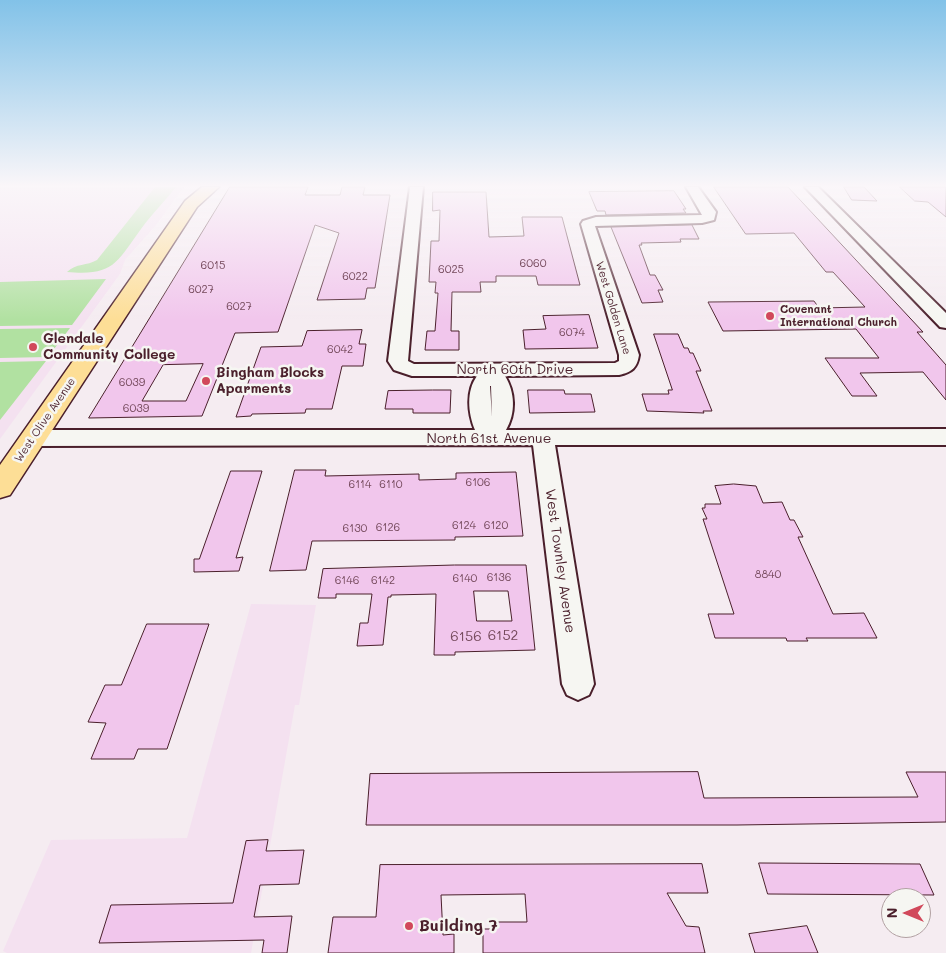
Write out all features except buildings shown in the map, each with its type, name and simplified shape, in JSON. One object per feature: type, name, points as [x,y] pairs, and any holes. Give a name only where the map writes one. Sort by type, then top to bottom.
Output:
[{"type":"main road","name":"West Olive Avenue","points":[[0,487],[168,231]]},
{"type":"street","name":"North 60th Drive","points":[[411,231],[398,361],[401,366],[412,370],[618,369],[628,364]]},
{"type":"street","name":"West Golden Lane","points":[[589,231],[629,355],[628,364]]},
{"type":"street","points":[[855,231],[946,323]]},
{"type":"street","points":[[490,438],[503,417],[501,386],[491,370]]},
{"type":"street","name":"North 61st Avenue","points":[[33,438],[946,437]]},
{"type":"street","name":"West Townley Avenue","points":[[543,438],[578,684]]},
{"type":"shaded area","name":"Glendale Community College","points":[[0,231],[150,231],[125,260],[120,274],[0,439]]},
{"type":"shaded area","points":[[251,604],[316,605],[299,705],[295,705],[251,953],[7,953],[3,951],[51,840],[187,838]]},
{"type":"green space","points":[[120,231],[140,231],[126,251],[112,265],[95,272],[67,272],[74,267],[97,260]]},
{"type":"green space","points":[[106,279],[72,325],[0,326],[0,282]]},
{"type":"green space","points":[[70,328],[48,357],[0,358],[0,329]]},
{"type":"green space","points":[[46,361],[0,420],[0,362]]},
{"type":"place","name":"Covenant International Church","points":[[770,316]]},
{"type":"place","name":"Glendale Community College","points":[[33,347]]},
{"type":"place","name":"Bingham Blocks Aparments","points":[[206,381]]},
{"type":"place","name":"Building 7","points":[[409,926]]}]
